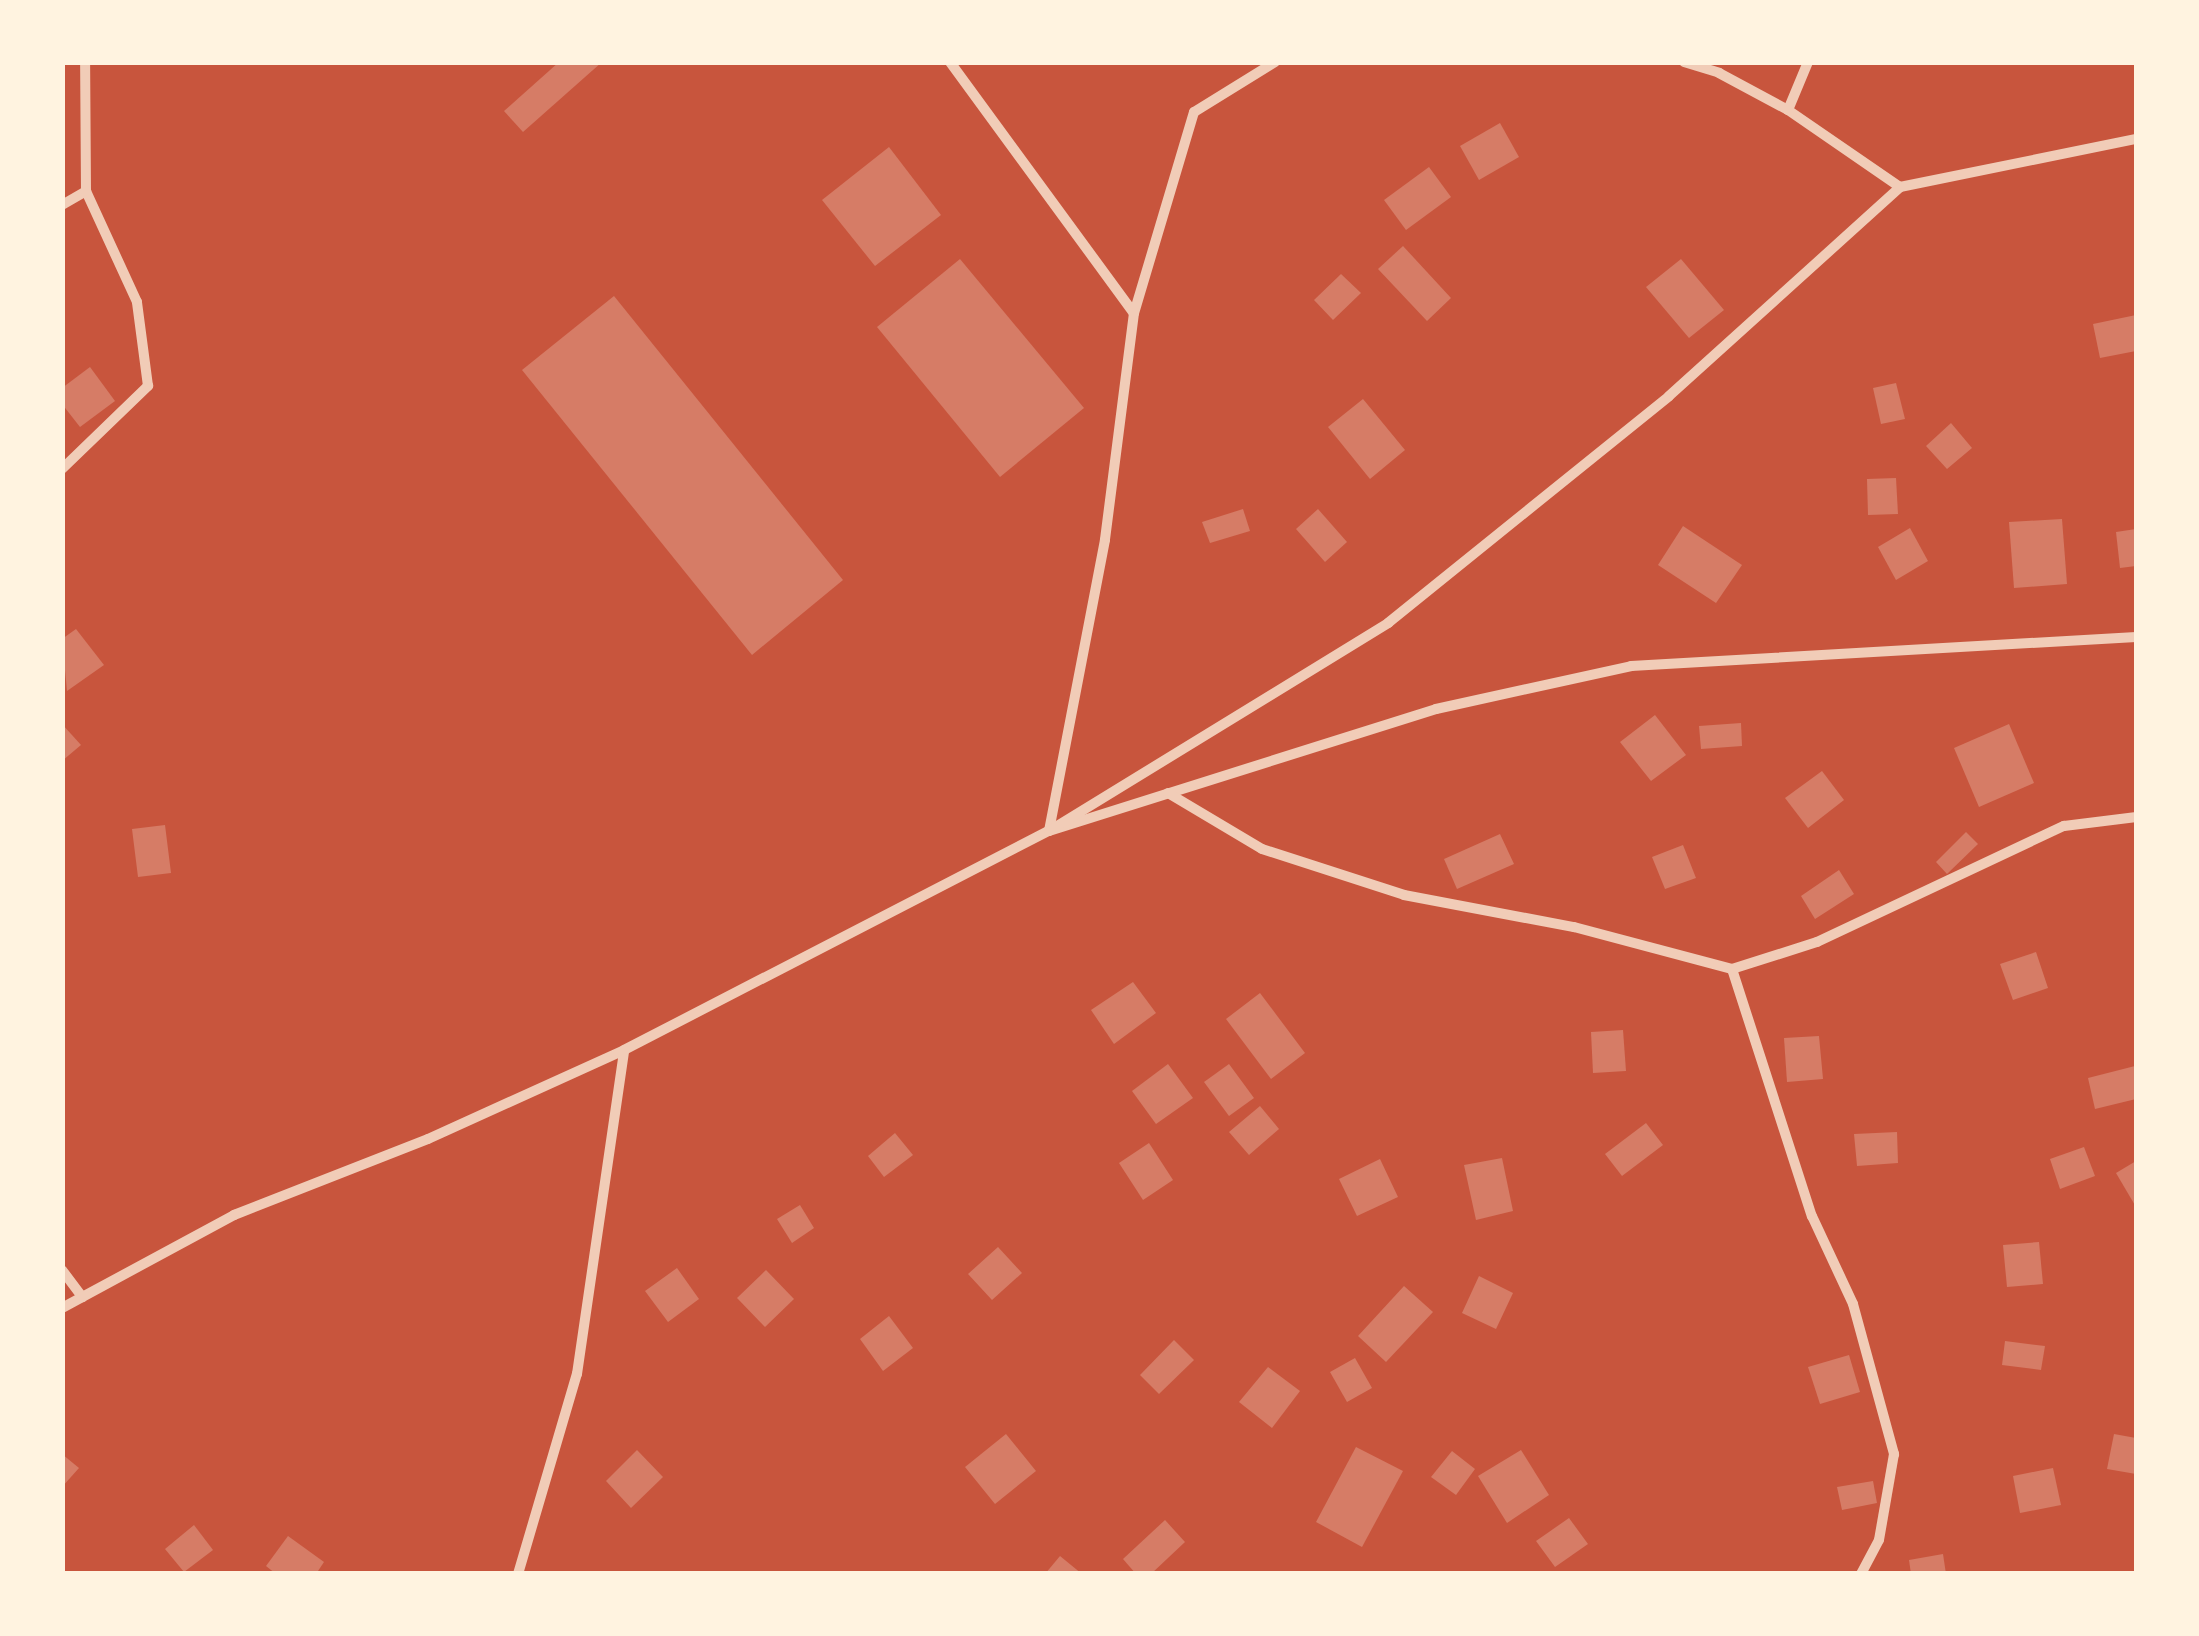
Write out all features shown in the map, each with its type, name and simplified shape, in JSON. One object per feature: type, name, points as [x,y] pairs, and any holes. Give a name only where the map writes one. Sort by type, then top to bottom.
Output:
[{"type":"street","points":[[62,469],[148,386],[137,302],[86,191],[85,62]]},
{"type":"street","points":[[950,62],[1134,313]]},
{"type":"street","points":[[1048,831],[1105,540],[1134,313],[1194,112],[1275,62]]},
{"type":"street","points":[[1684,62],[1719,73],[1788,110],[1900,187]]},
{"type":"street","points":[[1788,110],[1808,62]]},
{"type":"street","points":[[62,1308],[234,1215],[428,1139],[624,1050],[1048,831],[1388,623],[1668,396],[1900,187],[2136,139]]},
{"type":"street","points":[[62,205],[86,191]]},
{"type":"street","points":[[1048,831],[1436,710],[1631,666],[2136,637]]},
{"type":"street","points":[[1168,793],[1262,849],[1404,895],[1574,927],[1732,969],[1817,942],[2064,826],[2136,817]]},
{"type":"street","points":[[1732,969],[1812,1216],[1853,1304],[1894,1454],[1879,1540],[1861,1574]]},
{"type":"street","points":[[518,1574],[578,1374],[624,1050]]},
{"type":"street","points":[[62,1270],[82,1297]]},
{"type":"building","points":[[559,62],[602,62],[523,132],[504,111]]},
{"type":"building","points":[[1500,123],[1519,157],[1479,180],[1460,146]]},
{"type":"building","points":[[889,147],[941,215],[875,266],[822,200]]},
{"type":"building","points":[[1429,167],[1451,197],[1406,230],[1384,200]]},
{"type":"building","points":[[1403,246],[1451,298],[1427,321],[1378,269]]},
{"type":"building","points":[[960,259],[1084,408],[1000,477],[877,327]]},
{"type":"building","points":[[1681,259],[1724,310],[1689,338],[1646,287]]},
{"type":"building","points":[[1341,274],[1361,293],[1333,320],[1314,300]]},
{"type":"building","points":[[614,296],[843,580],[752,655],[522,370]]},
{"type":"building","points":[[2136,315],[2136,351],[2100,358],[2093,324]]},
{"type":"building","points":[[90,367],[115,401],[80,427],[62,404],[62,388]]},
{"type":"building","points":[[1896,383],[1905,419],[1881,424],[1873,388]]},
{"type":"building","points":[[1363,399],[1405,450],[1370,479],[1328,427]]},
{"type":"building","points":[[1951,423],[1972,448],[1947,469],[1926,446]]},
{"type":"building","points":[[1896,478],[1898,514],[1868,515],[1867,479]]},
{"type":"building","points":[[1243,509],[1250,531],[1210,543],[1202,522]]},
{"type":"building","points":[[1318,509],[1347,542],[1325,562],[1296,529]]},
{"type":"building","points":[[2062,519],[2067,584],[2014,588],[2009,522]]},
{"type":"building","points":[[1683,526],[1742,565],[1716,603],[1658,565]]},
{"type":"building","points":[[1910,528],[1928,561],[1896,580],[1878,547]]},
{"type":"building","points":[[2136,529],[2136,566],[2120,568],[2116,532]]},
{"type":"building","points":[[76,629],[104,665],[67,691],[62,639]]},
{"type":"building","points":[[1655,715],[1686,755],[1651,781],[1620,742]]},
{"type":"building","points":[[1741,723],[1742,746],[1701,749],[1699,726]]},
{"type":"building","points":[[62,724],[81,745],[62,761]]},
{"type":"building","points":[[2009,724],[2034,783],[1979,807],[1954,748]]},
{"type":"building","points":[[1822,771],[1844,800],[1808,828],[1785,798]]},
{"type":"building","points":[[165,825],[171,873],[138,877],[132,829]]},
{"type":"building","points":[[1966,832],[1978,844],[1947,874],[1936,862]]},
{"type":"building","points":[[1500,834],[1514,864],[1457,889],[1444,859]]},
{"type":"building","points":[[1683,845],[1696,878],[1665,889],[1652,857]]},
{"type":"building","points":[[1839,870],[1854,894],[1815,919],[1801,896]]},
{"type":"building","points":[[2036,952],[2048,988],[2013,1000],[2000,964]]},
{"type":"building","points":[[1133,982],[1156,1013],[1114,1044],[1091,1010]]},
{"type":"building","points":[[1260,993],[1305,1053],[1271,1079],[1226,1019]]},
{"type":"building","points":[[1623,1030],[1626,1071],[1593,1073],[1591,1032]]},
{"type":"building","points":[[1819,1036],[1823,1079],[1787,1082],[1784,1038]]},
{"type":"building","points":[[1168,1064],[1193,1098],[1156,1124],[1132,1091]]},
{"type":"building","points":[[1229,1064],[1254,1098],[1229,1116],[1204,1082]]},
{"type":"building","points":[[2135,1066],[2136,1099],[2095,1109],[2088,1078]]},
{"type":"building","points":[[1260,1106],[1279,1129],[1249,1155],[1229,1132]]},
{"type":"building","points":[[1646,1123],[1663,1145],[1622,1176],[1605,1154]]},
{"type":"building","points":[[1897,1132],[1898,1163],[1857,1166],[1854,1134]]},
{"type":"building","points":[[895,1133],[913,1155],[884,1177],[868,1156]]},
{"type":"building","points":[[1149,1143],[1173,1180],[1143,1200],[1119,1163]]},
{"type":"building","points":[[2084,1147],[2095,1176],[2060,1189],[2050,1159]]},
{"type":"building","points":[[1502,1158],[1513,1211],[1476,1220],[1464,1165]]},
{"type":"building","points":[[1380,1159],[1398,1197],[1357,1216],[1339,1179]]},
{"type":"building","points":[[2136,1161],[2136,1207],[2116,1173]]},
{"type":"building","points":[[800,1205],[814,1228],[792,1243],[777,1219]]},
{"type":"building","points":[[2039,1242],[2043,1284],[2007,1287],[2003,1245]]},
{"type":"building","points":[[998,1247],[1022,1273],[992,1300],[968,1274]]},
{"type":"building","points":[[677,1268],[699,1299],[668,1322],[645,1291]]},
{"type":"building","points":[[766,1270],[794,1299],[765,1327],[737,1298]]},
{"type":"building","points":[[1479,1276],[1513,1293],[1496,1329],[1462,1313]]},
{"type":"building","points":[[1404,1286],[1433,1312],[1386,1362],[1358,1336]]},
{"type":"building","points":[[889,1316],[913,1348],[883,1371],[860,1339]]},
{"type":"building","points":[[1174,1340],[1194,1360],[1159,1394],[1140,1375]]},
{"type":"building","points":[[2005,1341],[2045,1346],[2041,1370],[2002,1365]]},
{"type":"building","points":[[1849,1355],[1860,1392],[1820,1404],[1808,1367]]},
{"type":"building","points":[[1355,1358],[1372,1388],[1347,1402],[1330,1372]]},
{"type":"building","points":[[1268,1367],[1300,1391],[1272,1428],[1239,1402]]},
{"type":"building","points":[[1006,1434],[1036,1471],[995,1504],[965,1467]]},
{"type":"building","points":[[2114,1434],[2136,1438],[2136,1474],[2107,1469]]},
{"type":"building","points":[[1356,1447],[1403,1471],[1362,1547],[1316,1522]]},
{"type":"building","points":[[637,1450],[663,1477],[631,1508],[606,1481]]},
{"type":"building","points":[[1521,1450],[1549,1495],[1507,1523],[1478,1476]]},
{"type":"building","points":[[1452,1451],[1475,1469],[1456,1495],[1431,1477]]},
{"type":"building","points":[[62,1454],[79,1468],[62,1487]]},
{"type":"building","points":[[2053,1468],[2061,1505],[2020,1513],[2013,1476]]},
{"type":"building","points":[[1873,1481],[1877,1503],[1842,1510],[1837,1487]]},
{"type":"building","points":[[1569,1518],[1588,1544],[1555,1567],[1536,1541]]},
{"type":"building","points":[[1165,1520],[1185,1542],[1151,1574],[1136,1574],[1123,1559]]},
{"type":"building","points":[[194,1525],[213,1550],[184,1572],[165,1549]]},
{"type":"building","points":[[288,1536],[324,1562],[316,1574],[276,1574],[266,1566]]},
{"type":"building","points":[[1943,1554],[1946,1574],[1911,1574],[1909,1560]]},
{"type":"building","points":[[1060,1556],[1082,1574],[1045,1574]]}]
